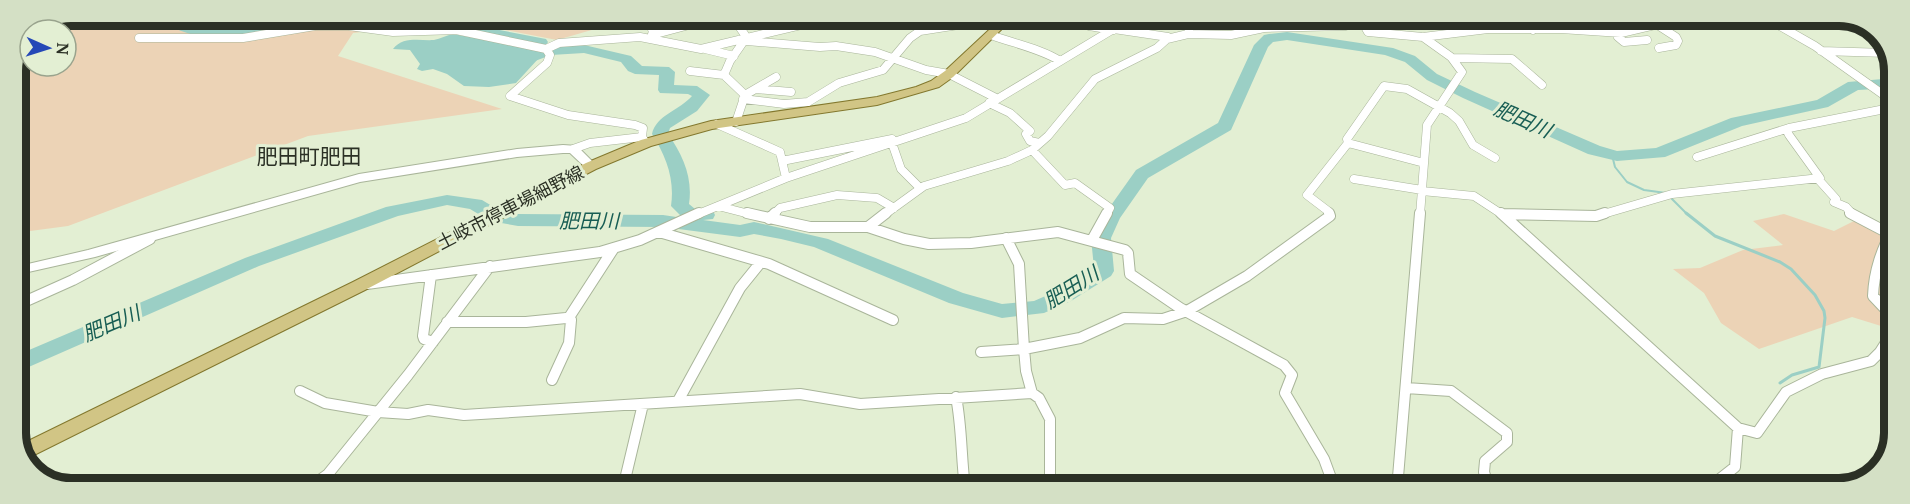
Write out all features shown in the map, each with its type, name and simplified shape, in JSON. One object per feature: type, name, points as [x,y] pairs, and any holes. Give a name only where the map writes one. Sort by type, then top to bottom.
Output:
[{"type":"main road","name":"土岐市停車場細野線","points":[[28,449],[359,286],[478,223],[644,140],[717,124],[899,96],[935,84],[950,75],[1000,26]]},
{"type":"street","points":[[139,38],[243,38],[315,26],[349,26],[381,32],[456,30],[546,49],[559,43],[651,36],[686,26]]},
{"type":"street","points":[[650,26],[651,36]]},
{"type":"street","points":[[738,26],[746,39]]},
{"type":"street","points":[[701,49],[799,26]]},
{"type":"street","points":[[690,71],[724,75],[744,97],[789,103],[808,102],[838,83],[882,71],[901,51],[907,39],[914,34],[928,28],[947,26]]},
{"type":"street","points":[[1089,26],[1156,37],[1188,34],[1231,35],[1264,28],[1346,26]]},
{"type":"street","points":[[359,286],[614,248],[659,232],[786,178],[966,118],[1119,26]]},
{"type":"street","points":[[1188,34],[1190,26]]},
{"type":"street","points":[[1365,26],[1368,32],[1422,38],[1488,30],[1561,29],[1621,33],[1657,26],[1676,37],[1678,41],[1676,45],[1659,48]]},
{"type":"street","points":[[1422,38],[1423,26]]},
{"type":"street","points":[[1529,26],[1533,30]]},
{"type":"street","points":[[1781,26],[1821,51],[1884,97]]},
{"type":"street","points":[[1621,33],[1618,37],[1624,42],[1647,40]]},
{"type":"street","points":[[991,35],[1025,48],[1048,53],[1060,61]]},
{"type":"street","points":[[651,36],[734,56]]},
{"type":"street","points":[[868,227],[930,183],[989,168],[1032,150],[1067,114],[1090,83],[1157,48],[1173,36]]},
{"type":"street","points":[[1398,478],[1427,125],[1462,72],[1452,58],[1422,38]]},
{"type":"street","points":[[724,75],[730,61],[746,39]]},
{"type":"street","points":[[746,39],[820,47],[846,46],[950,75],[1010,112],[1030,131],[1026,134],[1030,141],[1039,143]]},
{"type":"street","points":[[26,269],[155,236],[359,178],[517,153],[573,150],[590,143],[644,140],[643,128],[635,125],[568,115],[510,96],[547,63],[550,55],[546,49]]},
{"type":"street","points":[[1821,51],[1881,53]]},
{"type":"street","points":[[1452,58],[1512,59],[1542,85]]},
{"type":"street","points":[[736,122],[744,97],[776,77]]},
{"type":"street","points":[[981,352],[1024,350],[1080,338],[1124,318],[1163,319],[1187,311],[1246,276],[1330,216],[1328,211],[1307,195],[1348,144],[1347,139],[1364,118],[1368,106],[1384,86],[1407,89],[1456,117],[1473,145],[1495,158]]},
{"type":"street","points":[[756,89],[791,92]]},
{"type":"street","points":[[1697,158],[1738,142],[1789,128],[1884,107]]},
{"type":"street","points":[[717,124],[780,152],[786,178]]},
{"type":"street","points":[[1789,128],[1787,131],[1789,135],[1819,175],[1818,179]]},
{"type":"street","points":[[782,161],[885,139],[895,142]]},
{"type":"street","points":[[895,142],[899,165],[914,185],[920,188]]},
{"type":"street","points":[[1348,144],[1424,163]]},
{"type":"street","points":[[573,150],[591,166]]},
{"type":"street","points":[[1032,150],[1065,185],[1075,183],[1110,208],[1092,240]]},
{"type":"street","points":[[1354,179],[1422,191],[1474,196],[1503,216],[1596,216],[1672,194],[1818,179]]},
{"type":"street","points":[[1818,179],[1836,199],[1834,202],[1846,207],[1849,213],[1884,227]]},
{"type":"street","points":[[769,219],[780,208],[837,195],[877,198],[894,208]]},
{"type":"street","points":[[718,206],[769,219],[810,226],[868,227],[904,239],[929,244],[971,243],[1058,232],[1125,250],[1128,253],[1130,274],[1187,311],[1284,365],[1292,375],[1285,393],[1324,459],[1330,478]]},
{"type":"street","points":[[1501,213],[1738,428],[1757,433],[1786,392],[1822,374],[1871,361],[1884,349]]},
{"type":"street","points":[[659,232],[791,273],[893,320]]},
{"type":"street","points":[[26,301],[73,280],[155,236]]},
{"type":"street","points":[[1006,238],[1019,264],[1026,371],[1032,393],[1039,398],[1050,419],[1050,478]]},
{"type":"street","points":[[1884,245],[1877,258],[1873,296],[1884,308]]},
{"type":"street","points":[[568,319],[614,248]]},
{"type":"street","points":[[678,401],[740,288],[761,262]]},
{"type":"street","points":[[323,478],[378,412],[490,266]]},
{"type":"street","points":[[431,275],[423,336],[424,339],[433,342]]},
{"type":"street","points":[[447,322],[526,322],[568,319]]},
{"type":"street","points":[[552,380],[573,330],[571,320],[568,319]]},
{"type":"street","points":[[1406,388],[1451,391],[1507,434],[1507,442],[1488,454],[1482,470],[1485,478]]},
{"type":"street","points":[[300,391],[325,404],[408,414],[428,410],[479,414],[800,394],[860,404],[1032,393]]},
{"type":"street","points":[[956,398],[962,427],[960,452],[964,478]]},
{"type":"street","points":[[625,478],[643,404]]},
{"type":"street","points":[[1721,478],[1735,467],[1738,428]]},
{"type":"shaded area","points":[[78,26],[415,26],[353,33],[338,56],[502,109],[308,136],[68,226],[26,232],[26,78],[78,78]]},
{"type":"shaded area","points":[[485,26],[605,26],[557,40]]},
{"type":"shaded area","points":[[1784,214],[1834,231],[1856,220],[1884,230],[1884,327],[1852,317],[1759,349],[1721,323],[1704,293],[1673,269],[1700,268],[1743,250],[1783,245],[1753,221]]},
{"type":"water","points":[[453,34],[535,49],[538,59],[516,83],[489,87],[464,86],[447,74],[433,69],[422,71],[417,69],[420,64],[410,50],[393,49],[402,42],[434,40]]},
{"type":"waterway","points":[[180,26],[210,33],[292,27]]},
{"type":"waterway","points":[[379,26],[397,28],[458,26]]},
{"type":"waterway","points":[[458,26],[541,42],[533,51],[535,56],[549,51],[584,49],[626,59],[633,68],[640,71],[664,70],[667,72],[666,90],[691,89],[702,95],[691,108],[662,126],[660,134],[678,168],[681,187],[680,206],[690,214],[706,215]]},
{"type":"waterway","name":"肥田川","points":[[26,360],[252,262],[393,211],[447,200],[475,204],[497,217],[518,220],[663,221],[740,231],[754,228],[821,243],[956,298],[1002,311],[1037,308],[1064,296],[1104,271],[1101,238],[1111,218],[1142,174],[1225,126],[1261,45],[1269,38],[1287,36],[1388,51],[1410,59],[1432,77],[1469,95],[1594,150],[1617,156],[1659,153],[1737,122],[1822,104],[1854,85],[1884,84]]},
{"type":"waterway","points":[[1612,155],[1615,167],[1627,182],[1644,190],[1666,193],[1686,213]]},
{"type":"waterway","points":[[1686,213],[1715,236],[1780,262],[1791,269],[1815,295],[1824,311],[1819,367],[1792,375],[1780,383]]},
{"type":"district","name":"肥田町肥田","points":[[309,156]]}]
